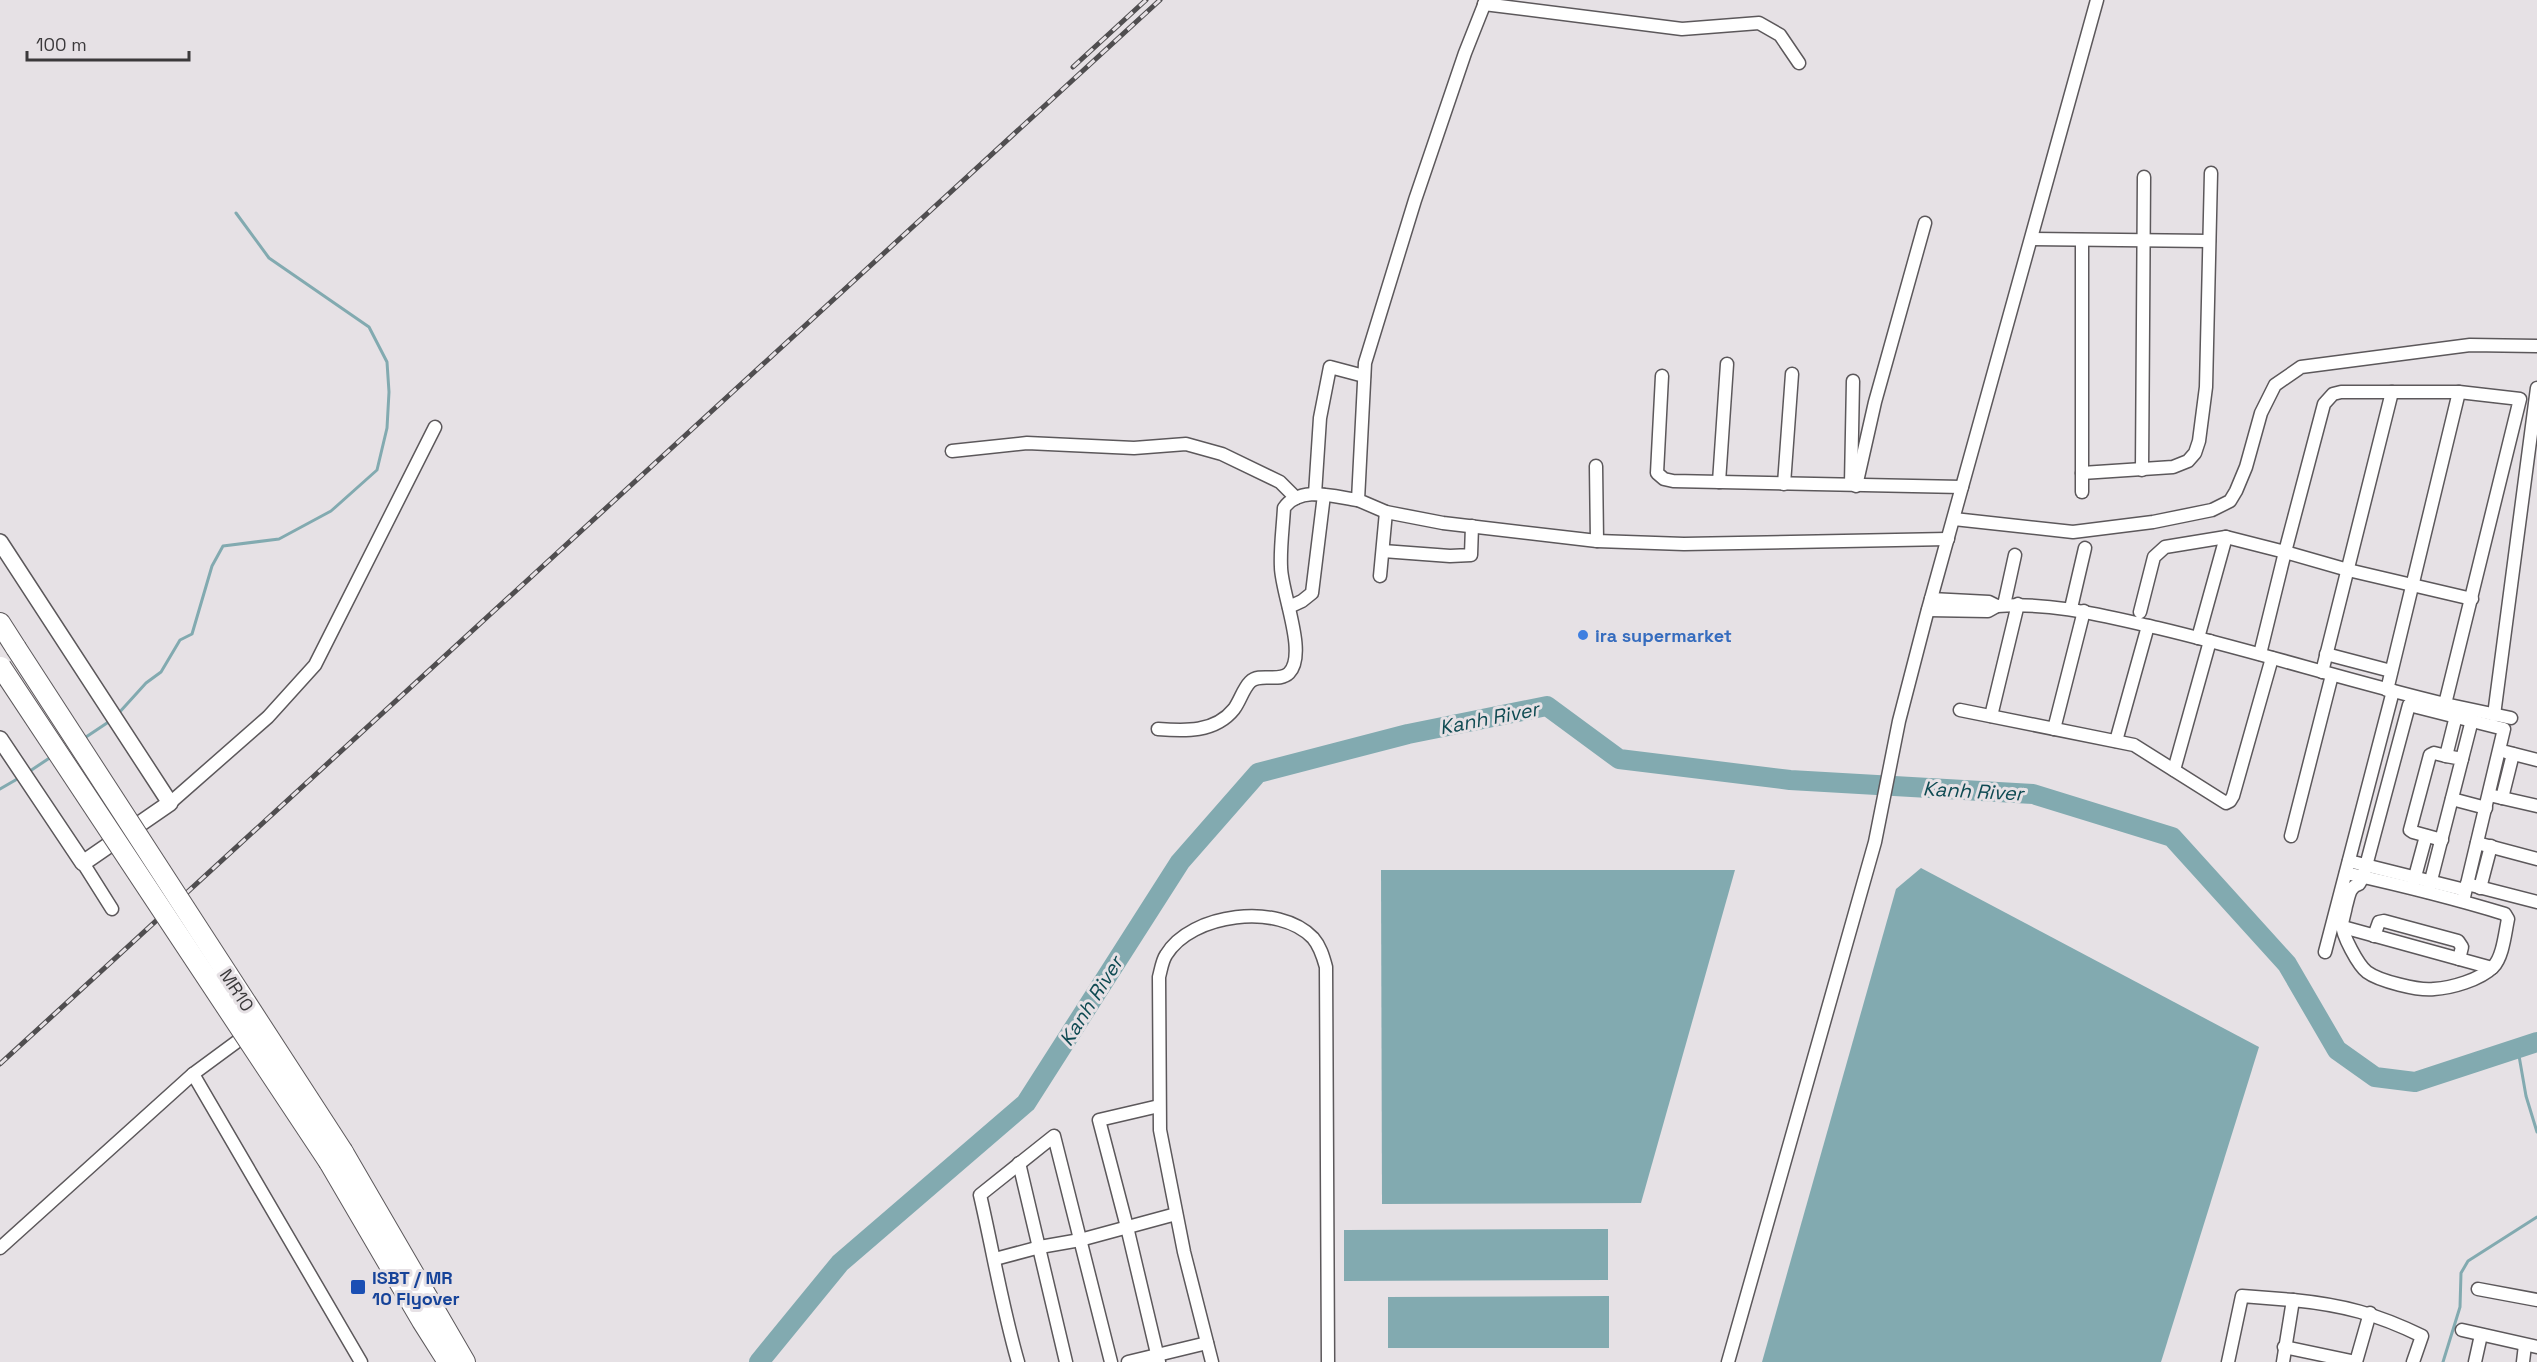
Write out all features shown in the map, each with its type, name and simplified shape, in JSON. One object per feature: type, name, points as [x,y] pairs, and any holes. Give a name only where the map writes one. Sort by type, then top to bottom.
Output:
[{"type":"main road","name":"MR10","points":[[0,623],[465,1362]]},
{"type":"main road","name":"MR10","points":[[0,666],[336,1157],[422,1321],[448,1362]]},
{"type":"street","points":[[1728,1362],[1875,842],[1899,721],[2097,0]]},
{"type":"street","points":[[1358,500],[1365,363],[1415,200],[1465,53],[1485,2],[1682,29],[1759,23],[1780,35],[1798,63]]},
{"type":"street","points":[[2082,473],[2173,467],[2188,461],[2194,453],[2199,441],[2206,387],[2211,172]]},
{"type":"street","points":[[2142,470],[2144,177]]},
{"type":"street","points":[[1854,486],[1925,223]]},
{"type":"street","points":[[2032,239],[2208,241]]},
{"type":"street","points":[[2082,240],[2082,492]]},
{"type":"street","points":[[1954,519],[2073,532],[2153,522],[2212,510],[2230,501],[2236,491],[2246,467],[2261,414],[2275,385],[2301,367],[2470,345],[2537,346]]},
{"type":"street","points":[[1719,482],[1728,364]]},
{"type":"street","points":[[1289,607],[1302,601],[1312,592],[1319,494],[1320,418],[1330,367],[1364,376]]},
{"type":"street","points":[[1784,484],[1792,374]]},
{"type":"street","points":[[1662,376],[1657,473],[1664,479],[1854,486],[1962,487]]},
{"type":"street","points":[[1853,381],[1854,486]]},
{"type":"street","points":[[1960,710],[2116,741],[2139,748],[2221,801],[2230,801],[2266,656],[2285,552],[2324,404],[2328,398],[2341,392],[2459,392],[2520,399],[2536,394],[2494,715]]},
{"type":"street","points":[[2290,836],[2327,673],[2326,654],[2392,392]]},
{"type":"street","points":[[2325,952],[2390,691],[2391,671],[2459,392]]},
{"type":"street","points":[[2445,704],[2520,399]]},
{"type":"street","points":[[83,864],[170,803],[268,717],[315,664],[435,427]]},
{"type":"street","points":[[952,451],[1027,443],[1134,448],[1186,444],[1222,453],[1280,482],[1296,498]]},
{"type":"street","points":[[1596,466],[1597,541]]},
{"type":"street","points":[[1158,729],[1185,731],[1214,725],[1233,711],[1248,683],[1254,678],[1284,677],[1292,669],[1296,651],[1280,565],[1284,508],[1289,501],[1296,498],[1319,494],[1358,500],[1386,512],[1472,526],[1597,541],[1684,544],[1948,539]]},
{"type":"street","points":[[1380,576],[1386,512]]},
{"type":"street","points":[[1383,551],[1450,556],[1471,555],[1472,526]]},
{"type":"street","points":[[2140,612],[2157,553],[2175,545],[2226,537],[2348,570],[2472,599]]},
{"type":"street","points":[[2174,770],[2226,537]]},
{"type":"street","points":[[0,542],[170,803]]},
{"type":"street","points":[[2054,729],[2077,609],[2085,548]]},
{"type":"street","points":[[2000,605],[2014,555]]},
{"type":"street","points":[[1930,604],[1964,606],[1989,602],[2000,605],[2018,604],[2077,609],[2266,656],[2390,691],[2511,718]]},
{"type":"street","points":[[1991,716],[2018,604]]},
{"type":"street","points":[[2116,741],[2148,626]]},
{"type":"street","points":[[2326,654],[2391,671]]},
{"type":"street","points":[[2347,867],[2365,871],[2414,883],[2465,892],[2508,917],[2498,961],[2492,968],[2467,981],[2436,989],[2398,983],[2373,975],[2363,968],[2354,955],[2343,927],[2350,890],[2359,884],[2365,871],[2408,705],[2504,728],[2465,892]]},
{"type":"street","points":[[2446,756],[2456,716]]},
{"type":"street","points":[[2430,886],[2472,720]]},
{"type":"street","points":[[0,739],[112,909]]},
{"type":"street","points":[[2500,750],[2537,760]]},
{"type":"street","points":[[2442,840],[2410,830],[2431,753],[2462,759]]},
{"type":"street","points":[[2502,798],[2513,754]]},
{"type":"street","points":[[2489,795],[2537,806]]},
{"type":"street","points":[[2452,800],[2486,808]]},
{"type":"street","points":[[2414,883],[2426,836]]},
{"type":"street","points":[[2477,843],[2537,859]]},
{"type":"street","points":[[2480,888],[2490,846]]},
{"type":"street","points":[[2465,892],[2480,888],[2537,902]]},
{"type":"street","points":[[1212,1362],[1176,1214],[1160,1130],[1159,977],[1166,955],[1183,937],[1215,920],[1244,916],[1276,918],[1312,936],[1319,947],[1326,967],[1328,1362]]},
{"type":"street","points":[[2374,936],[2379,922],[2384,921],[2458,941],[2462,946],[2459,959]]},
{"type":"street","points":[[2343,927],[2492,968]]},
{"type":"street","points":[[0,1248],[193,1074],[267,1018]]},
{"type":"street","points":[[193,1074],[361,1362]]},
{"type":"street","points":[[1158,1358],[1099,1120],[1159,1106]]},
{"type":"street","points":[[1018,1362],[1007,1322],[980,1195],[1054,1136],[1111,1362]]},
{"type":"street","points":[[1019,1163],[1066,1362]]},
{"type":"street","points":[[995,1259],[1040,1247],[1080,1240],[1176,1214]]},
{"type":"street","points":[[2478,1289],[2537,1300]]},
{"type":"street","points":[[2228,1362],[2242,1296],[2323,1303],[2370,1313],[2422,1336],[2413,1362]]},
{"type":"street","points":[[2283,1362],[2293,1300]]},
{"type":"street","points":[[2284,1347],[2356,1362],[2370,1313]]},
{"type":"street","points":[[2462,1330],[2531,1346],[2523,1362]]},
{"type":"street","points":[[2475,1362],[2481,1335]]},
{"type":"street","points":[[1128,1362],[1158,1358],[1207,1343]]},
{"type":"water","points":[[1921,868],[2259,1047],[2161,1362],[1762,1362],[1896,889]]},
{"type":"water","points":[[1381,870],[1735,870],[1641,1203],[1382,1204]]},
{"type":"water","points":[[1608,1229],[1608,1280],[1344,1281],[1344,1230]]},
{"type":"water","points":[[1609,1296],[1609,1348],[1388,1348],[1388,1297]]},
{"type":"waterway","points":[[117,715],[146,683],[161,672],[180,640],[192,634],[212,566],[223,546],[279,539],[331,511],[377,470],[387,428],[389,392],[387,362],[369,327],[269,258],[236,213]]},
{"type":"waterway","name":"Kanh River","points":[[759,1362],[840,1263],[1026,1103],[1180,862],[1258,773],[1408,734],[1547,706],[1619,759],[1790,780],[2033,794],[2172,837],[2287,964],[2337,1050],[2375,1077],[2415,1082],[2537,1042]]},
{"type":"waterway","points":[[83,739],[110,721]]},
{"type":"waterway","points":[[27,773],[51,757]]},
{"type":"waterway","points":[[0,789],[19,778]]},
{"type":"waterway","points":[[2518,1050],[2526,1096],[2537,1132]]},
{"type":"waterway","points":[[2443,1362],[2460,1307],[2461,1273],[2468,1261],[2537,1217]]},
{"type":"railway","points":[[1073,67],[1146,0]]},
{"type":"railway","points":[[0,1064],[1160,0]]},
{"type":"place","name":"ira supermarket","points":[[1583,635]]},
{"type":"place","name":"ISBT / MR 10 Flyover","points":[[358,1287]]}]
